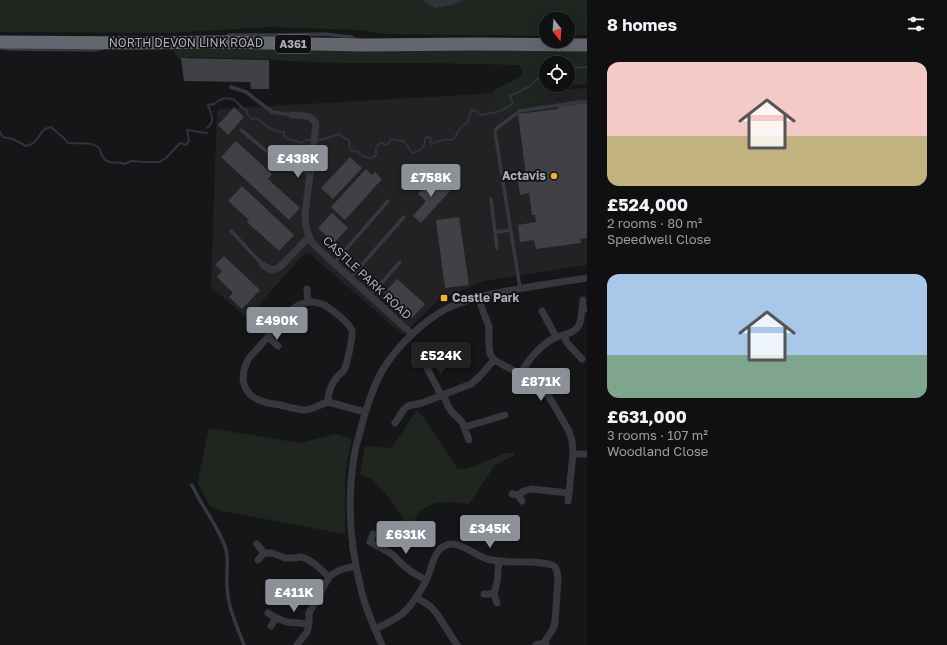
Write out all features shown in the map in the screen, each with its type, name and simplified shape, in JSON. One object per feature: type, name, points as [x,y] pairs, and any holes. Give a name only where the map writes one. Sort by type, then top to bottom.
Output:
[{"type":"highway","name":"NORTH DEVON LINK ROAD","points":[[0,42],[587,45]]},
{"type":"street","name":"CASTLE PARK ROAD","points":[[292,115],[309,116],[315,121],[316,125],[305,222],[309,237],[313,244],[412,334]]},
{"type":"street","points":[[289,168],[310,171]]},
{"type":"street","name":"CASTLE PARK ROAD","points":[[263,265],[274,270],[280,267],[309,237]]},
{"type":"street","points":[[382,645],[368,613],[361,590],[356,566],[350,519],[350,501],[354,456],[365,412],[382,371],[399,347],[412,334],[430,319],[463,301],[478,296],[520,288],[587,278]]},
{"type":"street","points":[[307,289],[308,302]]},
{"type":"street","points":[[478,296],[489,327],[490,354],[494,360],[520,374],[548,395],[569,431],[572,440],[573,454],[568,501]]},
{"type":"street","points":[[520,374],[535,353],[547,342],[556,337],[572,332],[577,328],[580,324],[584,309],[583,300]]},
{"type":"street","points":[[328,402],[330,389],[346,366],[352,339],[352,332],[350,326],[325,305],[308,302],[300,304],[293,309],[249,358],[243,374],[245,388],[260,401],[305,410],[328,402],[365,412]]},
{"type":"street","points":[[542,311],[556,337]]},
{"type":"street","points":[[564,335],[567,343],[582,359]]},
{"type":"street","points":[[268,337],[278,346]]},
{"type":"street","points":[[395,423],[404,409],[408,406],[422,403],[471,384],[494,360]]},
{"type":"street","points":[[425,364],[451,411],[465,427],[469,440]]},
{"type":"street","points":[[465,427],[505,415]]},
{"type":"street","points":[[573,454],[587,454]]},
{"type":"street","points":[[517,497],[524,491],[531,489],[569,493]]},
{"type":"street","points":[[374,534],[370,542],[392,554],[412,572],[426,580]]},
{"type":"street","points":[[257,544],[264,553]]},
{"type":"street","points":[[375,629],[403,613],[416,597],[426,580],[437,551],[446,545],[458,544],[482,557],[499,561],[537,562],[554,566],[557,571],[558,578],[554,628],[547,637],[545,644],[536,645]]},
{"type":"street","points":[[258,560],[264,553],[272,553],[285,558],[300,557],[315,564],[329,577]]},
{"type":"street","points":[[497,603],[494,594],[499,561]]},
{"type":"street","points":[[297,645],[307,632],[309,613],[329,577],[338,570],[356,566]]},
{"type":"street","points":[[484,594],[494,594]]},
{"type":"street","points":[[416,597],[430,606],[437,614],[457,645]]},
{"type":"street","points":[[268,613],[287,622],[309,624]]},
{"type":"street","points":[[271,626],[276,618]]},
{"type":"lane","points":[[0,47],[9,50],[95,50],[110,46],[139,43]]},
{"type":"lane","points":[[231,87],[246,92],[272,112],[292,115]]},
{"type":"lane","points":[[520,288],[495,132],[497,128],[520,111],[587,102]]},
{"type":"lane","points":[[241,130],[282,164],[289,168]]},
{"type":"lane","points":[[491,199],[497,248]]},
{"type":"lane","points":[[334,263],[388,201]]},
{"type":"lane","points":[[350,278],[404,218]]},
{"type":"lane","points":[[495,232],[511,230]]},
{"type":"lane","points":[[231,231],[263,265]]},
{"type":"lane","points":[[370,296],[400,262]]},
{"type":"lane","points":[[192,485],[216,526],[225,548],[228,558],[227,581],[229,602],[244,645]]},
{"type":"shaded area","points":[[0,0],[587,0],[587,35],[575,36],[575,12],[539,12],[539,36],[385,34],[359,30],[269,27],[169,33],[0,32]]},
{"type":"shaded area","points":[[422,0],[462,1],[452,5],[435,8]]},
{"type":"shaded area","points":[[184,48],[587,48],[587,84],[575,85],[575,56],[539,56],[539,92],[554,92],[534,103],[504,114],[496,105],[493,91],[523,75],[520,65],[345,63],[189,57],[180,60],[172,50]]},
{"type":"shaded area","points":[[587,88],[587,265],[484,281],[437,301],[403,335],[309,253],[304,254],[247,318],[211,287],[217,109],[539,91],[539,92],[575,92],[575,89]]},
{"type":"shaded area","points":[[417,410],[458,469],[467,469],[506,453],[513,453],[515,455],[495,465],[469,504],[452,502],[436,503],[421,510],[416,517],[414,529],[409,537],[403,519],[392,502],[372,480],[360,474],[365,446],[390,448]]},
{"type":"shaded area","points":[[209,428],[300,443],[336,434],[352,439],[345,480],[345,534],[221,511],[210,506],[198,484]]},
{"type":"building","points":[[181,58],[269,60],[269,89],[251,89],[250,82],[184,81]]},
{"type":"building","name":"Actavis","points":[[587,103],[587,238],[580,239],[581,243],[536,249],[534,240],[520,242],[518,225],[536,222],[535,215],[532,215],[529,193],[520,195],[517,176],[526,175],[518,114],[558,109],[558,107]]},
{"type":"building","points":[[234,107],[244,117],[228,135],[218,125]]},
{"type":"building","points":[[236,141],[272,174],[268,179],[300,208],[289,220],[221,157]]},
{"type":"building","points":[[350,157],[362,168],[333,199],[321,188]]},
{"type":"building","points":[[366,169],[372,175],[375,172],[382,179],[345,220],[331,207]]},
{"type":"building","points":[[433,176],[450,191],[421,223],[413,216],[426,201],[418,194]]},
{"type":"building","points":[[242,186],[294,235],[279,251],[247,222],[249,220],[228,201]]},
{"type":"building","points":[[332,213],[348,228],[334,243],[318,228]]},
{"type":"building","points":[[459,217],[469,285],[445,288],[436,220]]},
{"type":"building","points":[[224,256],[260,290],[242,309],[229,297],[233,293],[217,277],[222,271],[215,265]]},
{"type":"building","points":[[397,279],[425,304],[412,318],[384,293]]},
{"type":"waterway","points":[[575,68],[587,67]]},
{"type":"waterway","points":[[317,140],[339,134],[350,142],[349,147],[351,150],[359,152],[362,156],[369,158],[376,155],[376,148],[378,145],[381,143],[387,145],[391,139],[404,141],[412,153],[422,149],[427,137],[431,138],[430,142],[432,144],[442,140],[452,140],[460,128],[467,123],[472,110],[480,115],[502,110],[513,102],[510,96],[530,86],[539,78]]},
{"type":"waterway","points":[[207,128],[212,122],[208,105],[213,105],[220,100],[228,98],[234,100],[247,110],[247,114],[251,119],[258,119],[269,128],[284,132],[284,136],[288,139],[302,143],[306,140],[312,140]]},
{"type":"waterway","points":[[0,132],[3,137],[13,139],[26,146],[35,142],[41,132],[51,127],[68,143],[93,144],[99,148],[105,160],[125,164],[131,161],[159,162],[166,158],[180,143],[186,145],[189,141],[187,130],[207,133]]},
{"type":"place","name":"Actavis","points":[[554,176]]},
{"type":"place","name":"Castle Park","points":[[444,298]]}]
